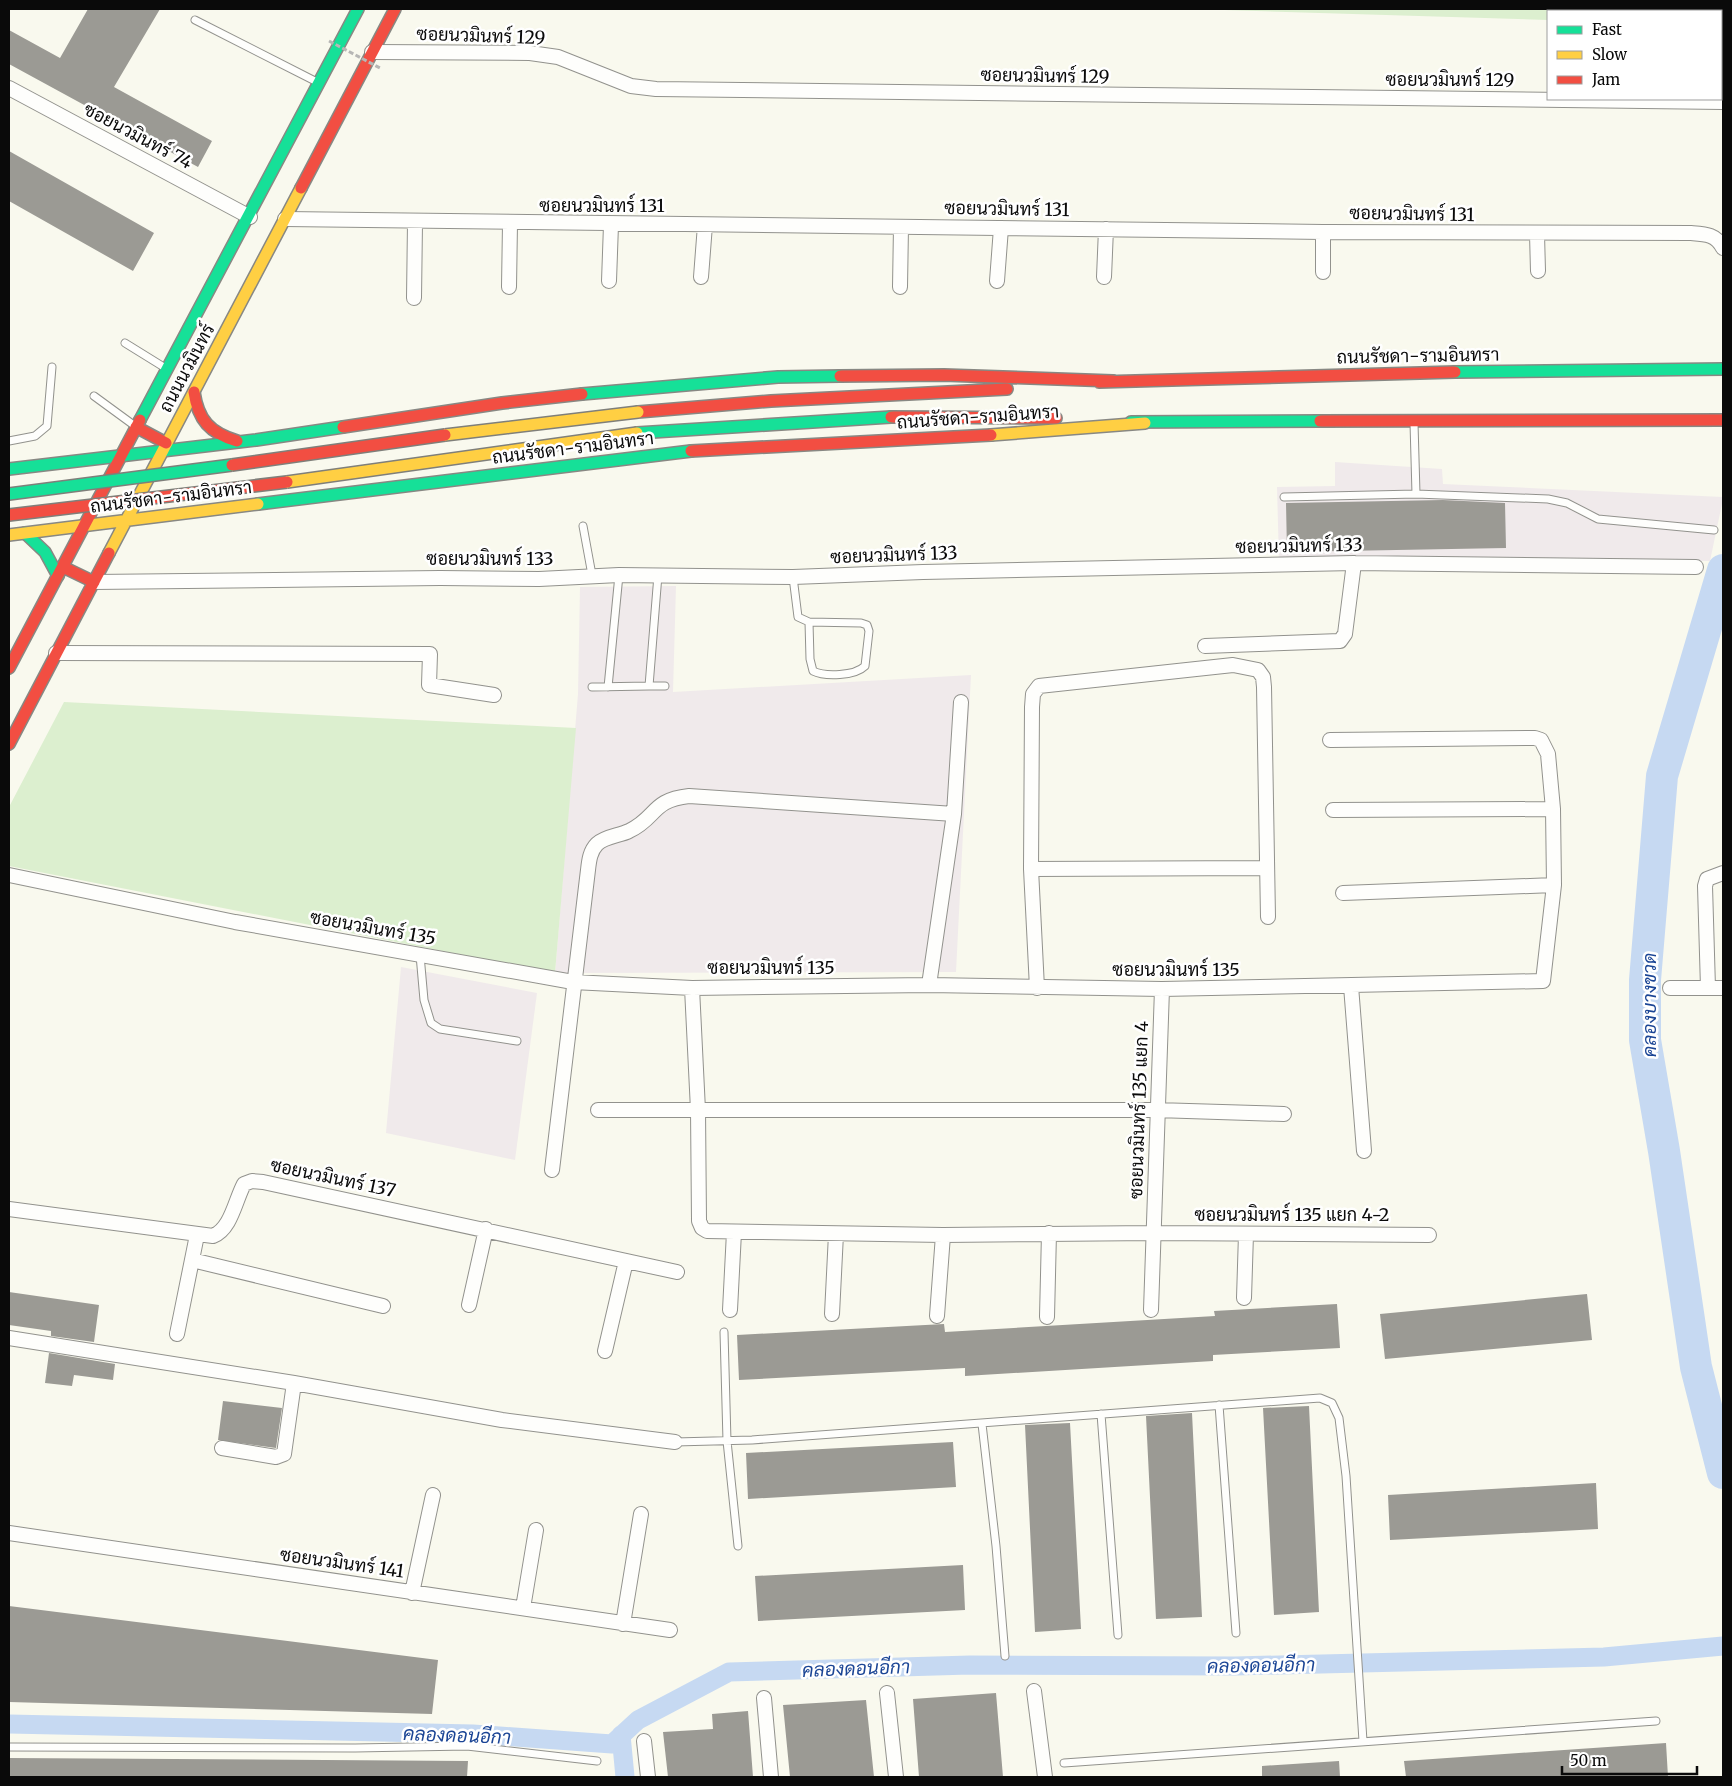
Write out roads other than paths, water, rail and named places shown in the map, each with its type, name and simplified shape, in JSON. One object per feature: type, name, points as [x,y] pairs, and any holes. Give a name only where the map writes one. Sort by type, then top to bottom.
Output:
[{"type":"main road","name":"ถนนนวมินทร์","points":[[9,668],[121,455],[250,217],[358,9]]},
{"type":"main road","name":"ถนนนวมินทร์","points":[[9,744],[125,520],[396,9]]},
{"type":"main road","name":"ถนนรัชดา-รามอินทรา","points":[[9,494],[244,464],[548,421],[771,401],[948,394],[1113,381],[1452,372],[1723,368]]},
{"type":"main road","name":"ถนนรัชดา-รามอินทรา","points":[[9,469],[121,455],[164,447],[256,440],[502,403],[640,388],[778,377],[944,375],[1113,381]]},
{"type":"main road","points":[[194,392],[196,406],[202,421],[219,437],[238,442]]},
{"type":"main road","name":"ถนนรัชดา-รามอินทรา","points":[[9,515],[256,487],[637,434],[767,424],[965,416],[1145,423],[1414,420],[1723,420]]},
{"type":"main road","name":"ถนนรัชดา-รามอินทรา","points":[[9,535],[691,451],[784,444],[980,436],[1145,423]]},
{"type":"main road","points":[[136,427],[164,447]]},
{"type":"main road","points":[[251,504],[240,498],[231,478],[236,466],[256,440]]},
{"type":"main road","points":[[25,533],[38,542],[60,572],[94,582]]},
{"type":"street","name":"ซอยนวมินทร์ 129","points":[[372,52],[530,53],[558,58],[631,86],[656,89],[1547,100]]},
{"type":"street","name":"ซอยนวมินทร์ 74","points":[[9,88],[250,217]]},
{"type":"street","name":"ซอยนวมินทร์ 129","points":[[1559,100],[1723,102]]},
{"type":"street","name":"ซอยนวมินทร์ 131","points":[[285,219],[510,224],[1537,234],[1691,233],[1709,235],[1723,248]]},
{"type":"street","points":[[414,298],[415,223]]},
{"type":"street","points":[[509,287],[510,224]]},
{"type":"street","points":[[609,281],[611,224]]},
{"type":"street","points":[[702,277],[705,225]]},
{"type":"street","points":[[900,287],[901,227]]},
{"type":"street","points":[[997,281],[1001,228]]},
{"type":"street","points":[[1104,277],[1106,229]]},
{"type":"street","points":[[1322,272],[1323,232]]},
{"type":"street","points":[[1537,234],[1538,271]]},
{"type":"street","points":[[1206,646],[1340,641],[1345,634],[1354,563]]},
{"type":"street","name":"ซอยนวมินทร์ 133","points":[[94,582],[440,578],[538,579],[592,575],[793,577],[933,572],[1354,563],[1696,567]]},
{"type":"street","points":[[56,653],[430,654],[429,685],[494,695]]},
{"type":"street","points":[[1037,988],[1030,869],[1032,708],[1035,689],[1047,684],[1233,665],[1258,670],[1263,677],[1268,917]]},
{"type":"street","points":[[929,985],[954,814],[961,702]]},
{"type":"street","points":[[1330,740],[1535,738],[1541,740],[1548,754],[1553,809],[1554,885],[1343,893]]},
{"type":"street","points":[[552,1170],[573,982],[592,850],[607,838],[630,830],[640,824],[662,803],[672,798],[689,796],[954,814]]},
{"type":"street","points":[[1333,810],[1553,809]]},
{"type":"street","points":[[1030,869],[1266,868]]},
{"type":"street","points":[[1708,988],[1705,886],[1708,879],[1723,874]]},
{"type":"street","name":"ซอยนวมินทร์ 135","points":[[9,875],[235,922],[573,982],[692,988],[929,985],[1162,989],[1543,981],[1554,885]]},
{"type":"street","points":[[1351,986],[1364,1151]]},
{"type":"street","name":"ซอยนวมินทร์ 135 แยก 4-2","points":[[692,988],[698,1110],[699,1221],[702,1228],[707,1231],[943,1235],[1049,1233],[1430,1235]]},
{"type":"street","points":[[1670,988],[1723,988]]},
{"type":"street","name":"ซอยนวมินทร์ 135 แยก 4","points":[[1151,1310],[1156,1110],[1162,989]]},
{"type":"street","points":[[598,1110],[1156,1110],[1284,1114]]},
{"type":"street","name":"ซอยนวมินทร์ 137","points":[[9,1209],[213,1236],[221,1232],[244,1184],[252,1181],[486,1229],[677,1272]]},
{"type":"street","points":[[469,1305],[486,1229]]},
{"type":"street","points":[[730,1310],[734,1232]]},
{"type":"street","points":[[1047,1317],[1049,1233]]},
{"type":"street","points":[[832,1314],[836,1234]]},
{"type":"street","points":[[1244,1298],[1246,1234]]},
{"type":"street","points":[[177,1334],[197,1235]]},
{"type":"street","points":[[937,1316],[943,1235]]},
{"type":"street","points":[[192,1260],[383,1306]]},
{"type":"street","points":[[605,1351],[626,1261]]},
{"type":"street","points":[[9,1338],[294,1383],[502,1420],[675,1442]]},
{"type":"street","points":[[222,1448],[276,1457],[284,1454],[294,1383]]},
{"type":"street","points":[[412,1593],[433,1495]]},
{"type":"street","points":[[623,1624],[640,1514]]},
{"type":"street","points":[[523,1608],[536,1530]]},
{"type":"street","name":"ซอยนวมินทร์ 141","points":[[9,1533],[670,1630]]},
{"type":"street","points":[[1034,1691],[1044,1777]]},
{"type":"street","points":[[888,1693],[896,1777]]},
{"type":"street","points":[[764,1698],[772,1777]]},
{"type":"street","points":[[644,1741],[648,1777]]},
{"type":"lane","points":[[195,20],[319,83]]},
{"type":"lane","points":[[125,343],[167,369]]},
{"type":"lane","points":[[9,441],[35,436],[47,426],[52,367]]},
{"type":"lane","points":[[94,396],[136,427]]},
{"type":"lane","points":[[1414,420],[1416,494]]},
{"type":"lane","points":[[1284,497],[1416,494],[1548,499],[1576,507],[1598,519],[1714,530]]},
{"type":"lane","points":[[584,526],[592,575]]},
{"type":"lane","points":[[608,686],[618,575]]},
{"type":"lane","points":[[649,686],[658,575]]},
{"type":"lane","points":[[793,577],[798,616],[809,622],[862,623],[867,625],[868,639],[865,666],[861,670],[837,674],[813,671],[810,659],[809,622]]},
{"type":"lane","points":[[592,687],[665,686]]},
{"type":"lane","points":[[420,955],[424,1000],[431,1023],[440,1029],[517,1041]]},
{"type":"lane","points":[[724,1332],[727,1441],[738,1546]]},
{"type":"lane","points":[[675,1442],[727,1441],[982,1424],[1320,1398],[1332,1403],[1336,1408],[1346,1476],[1363,1741]]},
{"type":"lane","points":[[1218,1405],[1236,1633]]},
{"type":"lane","points":[[1101,1414],[1118,1635]]},
{"type":"lane","points":[[982,1424],[1005,1656]]},
{"type":"lane","points":[[1064,1763],[1656,1721]]},
{"type":"lane","points":[[9,1747],[354,1748],[467,1746],[597,1761]]},
{"type":"waterway","name":"คลองบางขวด","points":[[1723,570],[1662,776],[1645,980],[1645,1040],[1664,1151],[1696,1367],[1723,1473]]},
{"type":"waterway","name":"คลองดอนอีกา","points":[[9,1724],[473,1734],[612,1744],[638,1720],[729,1672],[970,1665],[1235,1666],[1604,1657],[1723,1646]]},
{"type":"waterway","points":[[621,1735],[625,1777]]}]
